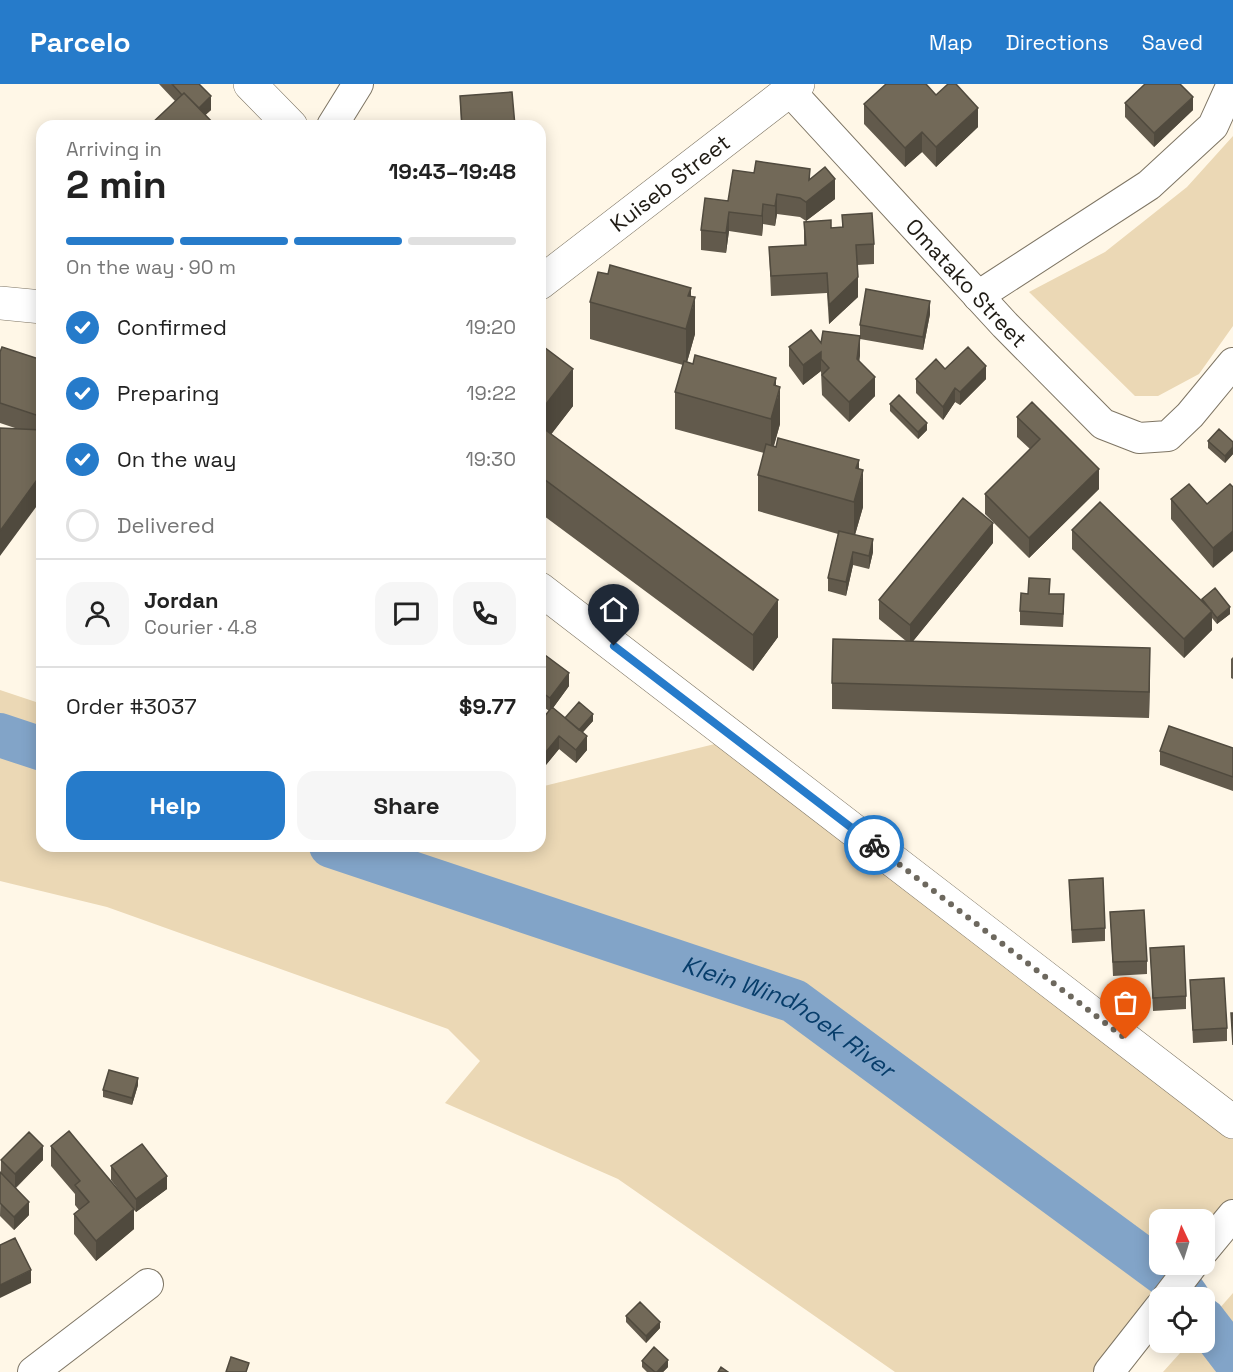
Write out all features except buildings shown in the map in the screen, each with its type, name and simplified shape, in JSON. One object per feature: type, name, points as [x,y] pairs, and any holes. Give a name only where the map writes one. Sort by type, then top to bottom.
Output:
[{"type":"main road","points":[[250,84],[285,120]]},
{"type":"main road","name":"Kuiseb Street","points":[[546,278],[794,87]]},
{"type":"main road","points":[[0,303],[36,306]]},
{"type":"main road","points":[[546,594],[1233,1122]]},
{"type":"street","points":[[336,120],[358,84]]},
{"type":"street","points":[[978,296],[1090,221],[1149,185],[1213,126],[1232,84]]},
{"type":"street","name":"Omatako Street","points":[[794,87],[978,296],[1076,399],[1103,424],[1139,438],[1168,436],[1190,416],[1233,363]]},
{"type":"street","points":[[1215,1237],[1233,1215]]},
{"type":"street","points":[[1175,1287],[1185,1275]]},
{"type":"street","points":[[33,1372],[148,1284]]},
{"type":"street","points":[[1108,1372],[1149,1321]]},
{"type":"shaded area","points":[[1233,136],[1233,326],[1199,374],[1158,396],[1135,396],[1029,292],[1105,252],[1187,187]]},
{"type":"shaded area","points":[[0,690],[36,702],[36,852],[546,852],[546,786],[731,740],[1233,1122],[1233,1215],[1215,1238],[1215,1209],[1149,1209],[1149,1275],[1185,1275],[1176,1287],[1149,1287],[1149,1321],[1109,1372],[895,1372],[618,1179],[445,1103],[480,1061],[448,1029],[107,907],[0,881]]},
{"type":"shaded area","points":[[1233,1293],[1233,1372],[1163,1372],[1180,1353],[1215,1353],[1215,1314]]},
{"type":"waterway","name":"Klein Windhoek River","points":[[0,735],[36,747]]},
{"type":"waterway","name":"Klein Windhoek River","points":[[349,852],[794,1001],[1180,1287]]},
{"type":"waterway","name":"Klein Windhoek River","points":[[1215,1334],[1233,1358]]},
{"type":"way so far","points":[[874,845],[1126,1039]]},
{"type":"route","points":[[614,646],[874,845]]}]
